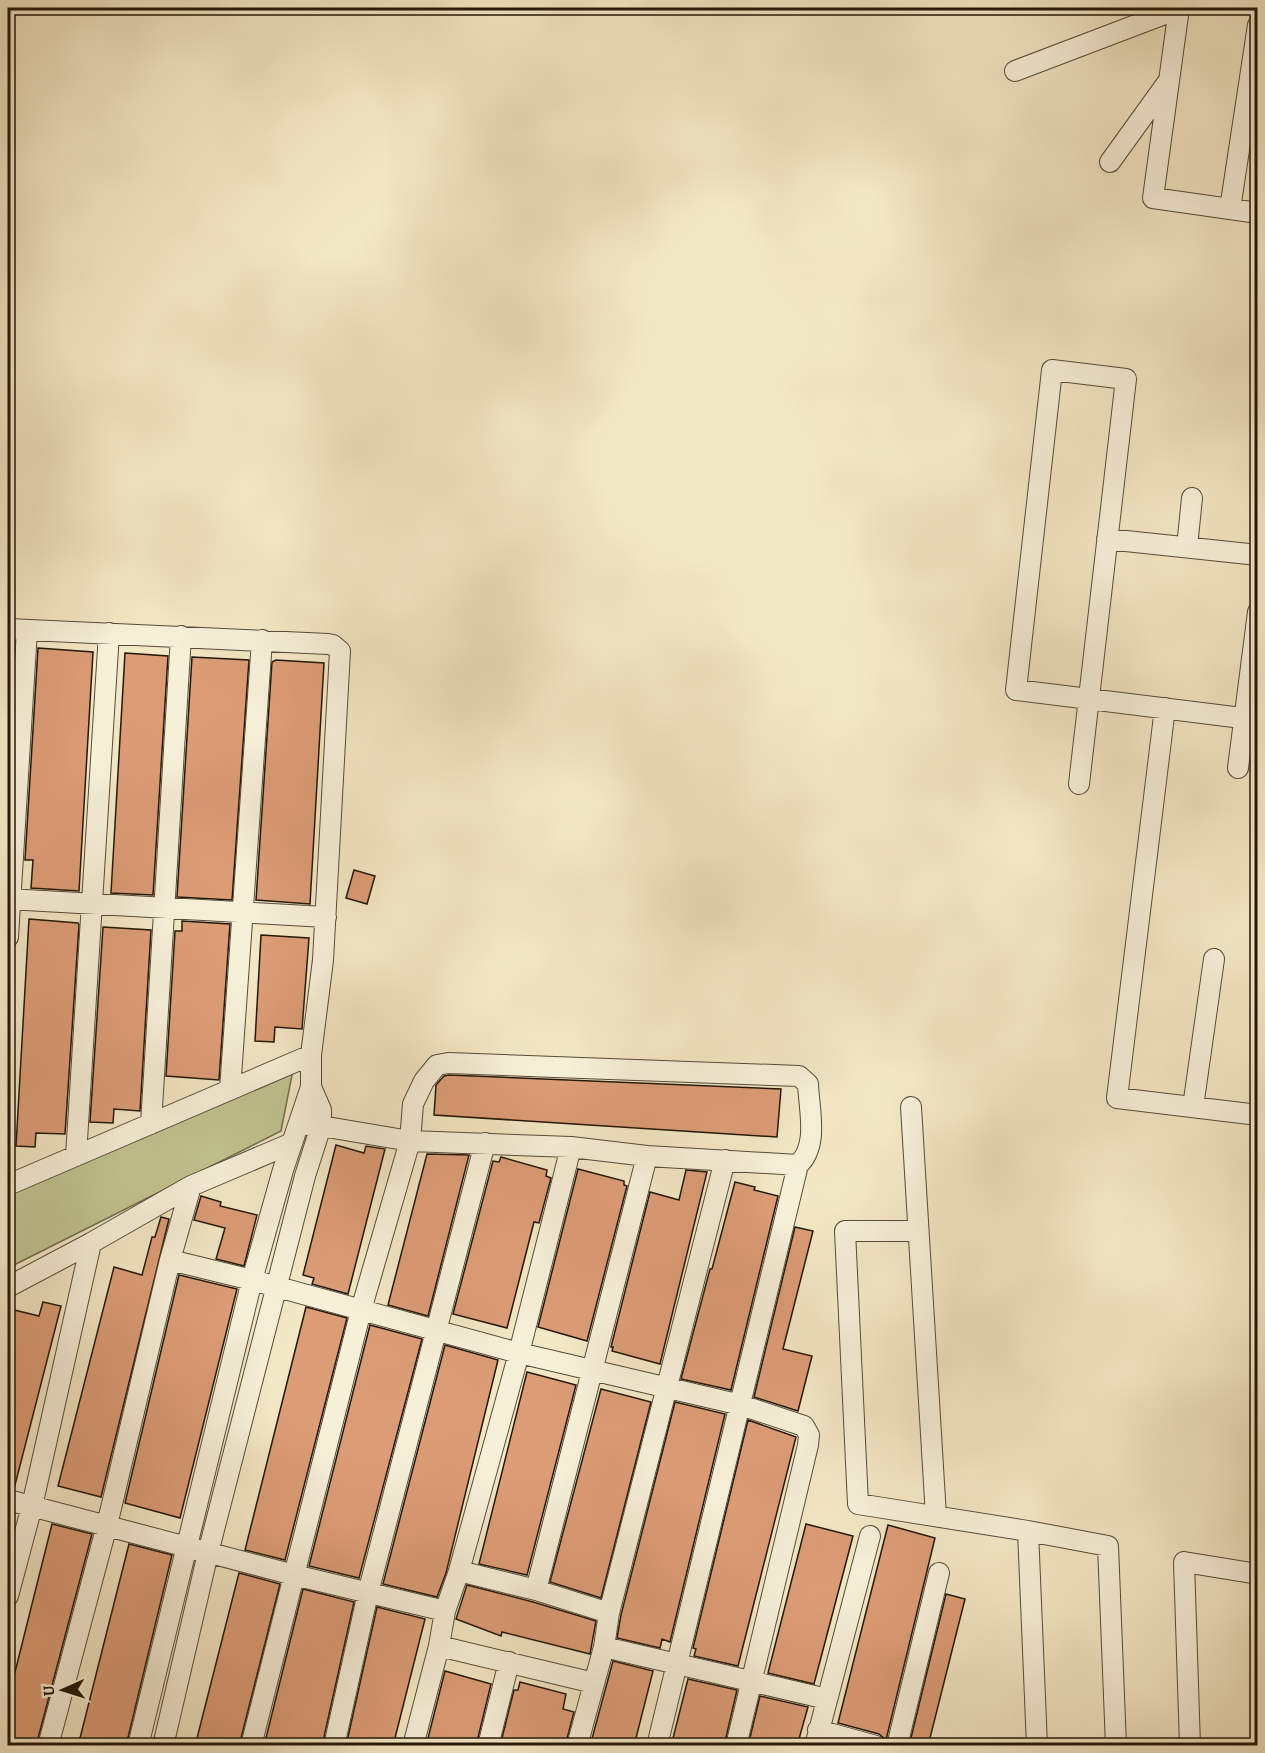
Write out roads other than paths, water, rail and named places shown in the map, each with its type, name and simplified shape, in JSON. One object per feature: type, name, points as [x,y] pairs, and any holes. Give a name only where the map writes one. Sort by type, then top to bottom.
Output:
[{"type":"street","points":[[1015,71],[1178,8],[1153,198],[1257,213]]},
{"type":"street","points":[[1230,209],[1257,25]]},
{"type":"street","points":[[1110,162],[1169,81]]},
{"type":"street","points":[[1079,784],[1088,699],[1126,379],[1052,370],[1016,690],[1088,699],[1165,708],[1251,719]]},
{"type":"street","points":[[1187,547],[1192,498]]},
{"type":"street","points":[[1107,539],[1257,555]]},
{"type":"street","points":[[1238,768],[1251,719],[1257,612]]},
{"type":"street","points":[[8,629],[328,644],[340,651],[326,917],[311,1055],[311,1088],[283,1170],[252,1280],[138,1746]]},
{"type":"street","points":[[8,937],[27,630]]},
{"type":"street","points":[[76,1156],[109,633]]},
{"type":"street","points":[[151,1124],[181,636]]},
{"type":"street","points":[[230,1090],[262,640]]},
{"type":"street","points":[[1165,708],[1117,1098],[1257,1115]]},
{"type":"street","points":[[9,899],[326,917]]},
{"type":"street","points":[[1193,1107],[1214,959]]},
{"type":"street","points":[[8,1185],[311,1055]]},
{"type":"street","points":[[251,1746],[360,1310],[410,1141],[413,1104],[424,1081],[440,1064],[799,1076],[808,1084],[810,1144],[806,1158],[798,1165],[657,1746]]},
{"type":"street","points":[[163,1746],[208,1553],[305,1176],[321,1126],[321,1110],[311,1088]]},
{"type":"street","points":[[911,1107],[936,1516]]},
{"type":"street","points":[[8,1287],[191,1186],[296,1134],[321,1126],[410,1141],[571,1147],[647,1156],[798,1165]]},
{"type":"street","points":[[334,1746],[368,1593],[485,1143]]},
{"type":"street","points":[[413,1746],[439,1646],[445,1611],[459,1571],[519,1353],[571,1147]]},
{"type":"street","points":[[536,1590],[647,1156]]},
{"type":"street","points":[[577,1746],[604,1647],[609,1613],[725,1160]]},
{"type":"street","points":[[283,1170],[305,1176]]},
{"type":"street","points":[[48,1746],[107,1525],[170,1260],[191,1186]]},
{"type":"street","points":[[917,1231],[845,1231],[858,1504],[1108,1546],[1116,1746]]},
{"type":"street","points":[[8,1596],[32,1506],[91,1243]]},
{"type":"street","points":[[170,1260],[519,1353],[741,1405],[804,1426],[808,1435],[753,1682],[736,1746]]},
{"type":"street","points":[[8,1500],[294,1575],[445,1611]]},
{"type":"street","points":[[1028,1531],[1037,1746]]},
{"type":"street","points":[[870,1536],[817,1738],[876,1746]]},
{"type":"street","points":[[1191,1746],[1184,1562],[1257,1574]]},
{"type":"street","points":[[459,1571],[536,1590],[609,1613]]},
{"type":"street","points":[[897,1746],[939,1573]]},
{"type":"street","points":[[439,1646],[594,1683]]},
{"type":"street","points":[[604,1647],[827,1699]]},
{"type":"street","points":[[488,1746],[509,1662]]}]
